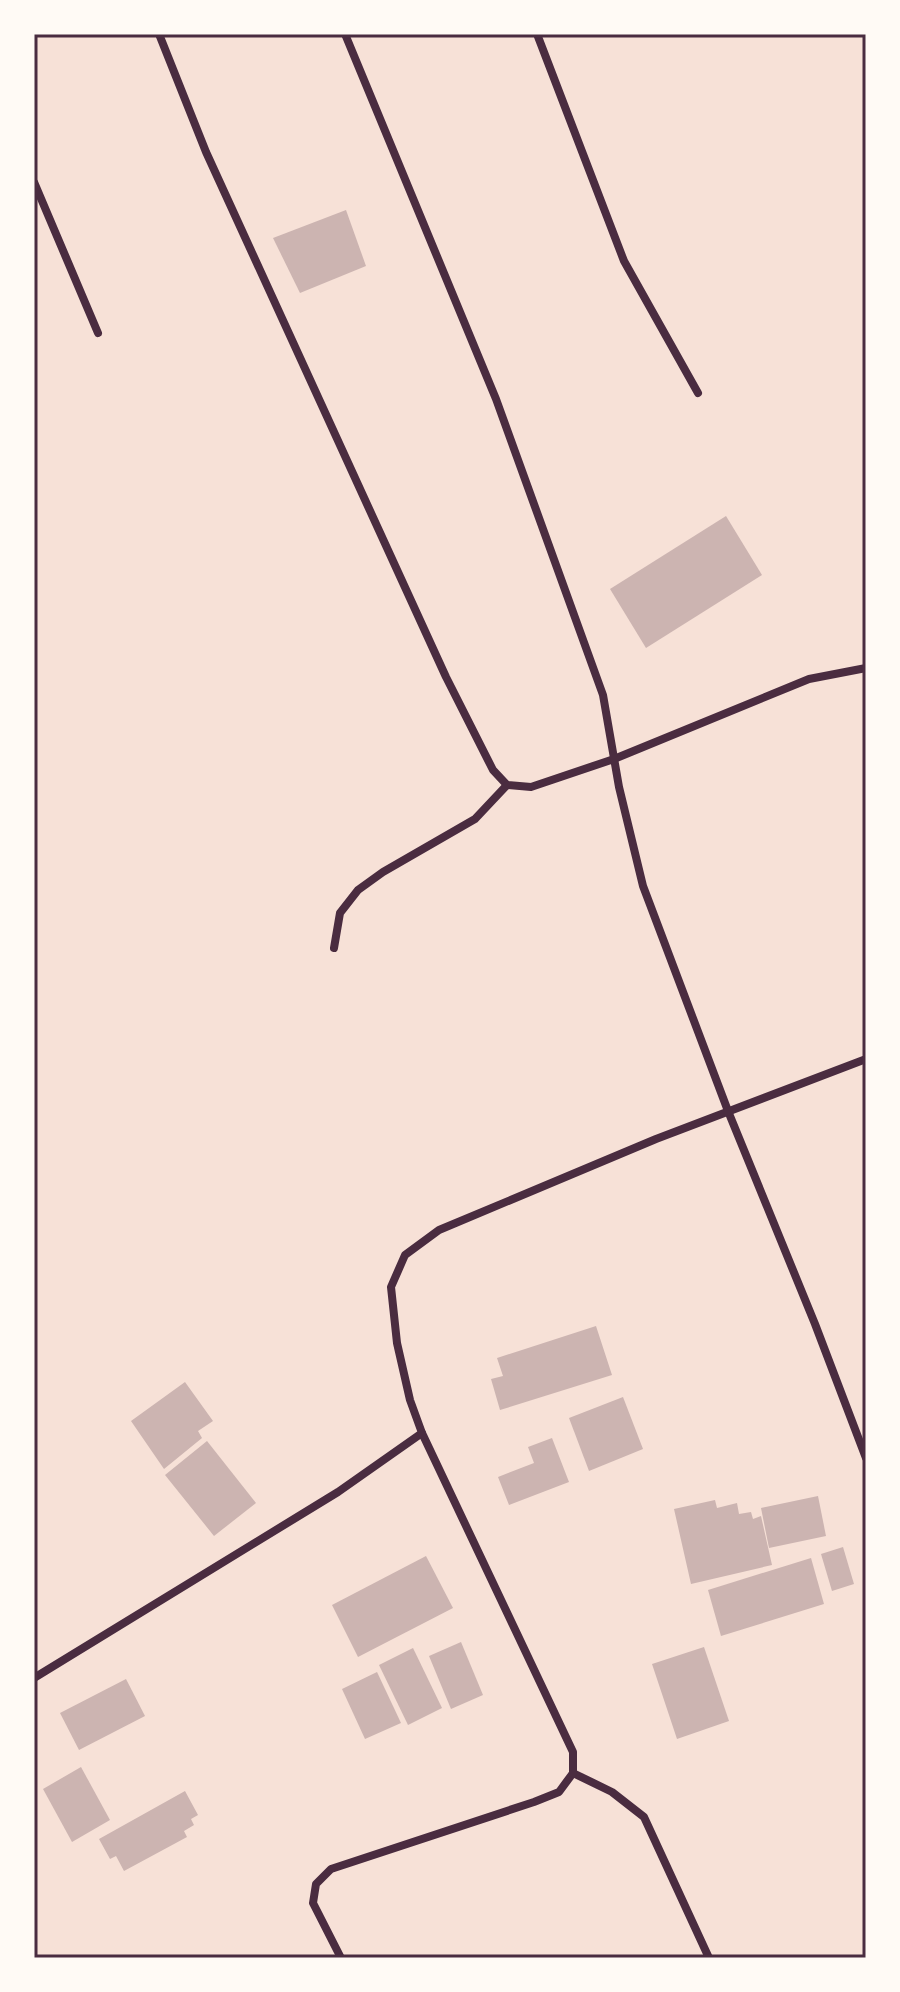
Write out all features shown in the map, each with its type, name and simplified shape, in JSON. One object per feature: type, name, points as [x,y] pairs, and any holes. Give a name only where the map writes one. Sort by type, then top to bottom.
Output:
[{"type":"street","points":[[159,34],[213,166],[433,649],[493,770],[507,785],[531,787],[614,759],[809,679],[866,668]]},
{"type":"street","points":[[345,34],[496,399],[603,695],[619,787],[643,886],[728,1111],[866,1458]]},
{"type":"street","points":[[537,34],[624,261],[698,393]]},
{"type":"street","points":[[34,182],[98,333]]},
{"type":"street","points":[[334,948],[340,913],[358,890],[383,872],[475,819],[507,785]]},
{"type":"street","points":[[341,1958],[313,1903],[316,1884],[331,1869],[534,1802],[559,1792],[573,1773],[573,1752],[422,1433],[410,1400],[397,1343],[391,1287],[405,1255],[439,1230],[656,1139],[866,1059]]},
{"type":"street","points":[[34,1678],[338,1492],[422,1433]]},
{"type":"street","points":[[573,1773],[612,1792],[644,1817],[709,1958]]},
{"type":"building","points":[[346,210],[366,266],[300,293],[273,238]]},
{"type":"building","points":[[726,516],[762,575],[646,648],[610,589]]},
{"type":"building","points":[[596,1326],[612,1375],[500,1410],[491,1379],[503,1376],[497,1358]]},
{"type":"building","points":[[185,1382],[213,1421],[198,1431],[202,1438],[164,1469],[131,1421]]},
{"type":"building","points":[[623,1397],[643,1449],[589,1471],[569,1418]]},
{"type":"building","points":[[552,1438],[569,1482],[509,1505],[498,1477],[534,1463],[528,1447]]},
{"type":"building","points":[[207,1441],[256,1503],[214,1536],[165,1475]]},
{"type":"building","points":[[818,1496],[826,1536],[769,1548],[761,1508]]},
{"type":"building","points":[[715,1500],[717,1508],[737,1503],[739,1514],[751,1512],[753,1519],[761,1516],[772,1565],[691,1584],[674,1509]]},
{"type":"building","points":[[843,1547],[854,1584],[832,1591],[821,1554]]},
{"type":"building","points":[[426,1556],[453,1608],[358,1657],[332,1605]]},
{"type":"building","points":[[811,1558],[824,1604],[721,1636],[708,1590]]},
{"type":"building","points":[[461,1642],[483,1695],[451,1709],[429,1656]]},
{"type":"building","points":[[704,1647],[729,1721],[677,1739],[652,1664]]},
{"type":"building","points":[[413,1648],[442,1708],[408,1725],[379,1665]]},
{"type":"building","points":[[377,1672],[401,1723],[365,1739],[342,1689]]},
{"type":"building","points":[[126,1679],[145,1716],[79,1750],[60,1713]]},
{"type":"building","points":[[81,1767],[110,1820],[72,1842],[43,1789]]},
{"type":"building","points":[[185,1791],[198,1815],[191,1819],[194,1825],[184,1831],[187,1837],[124,1871],[116,1856],[110,1859],[99,1839]]}]
